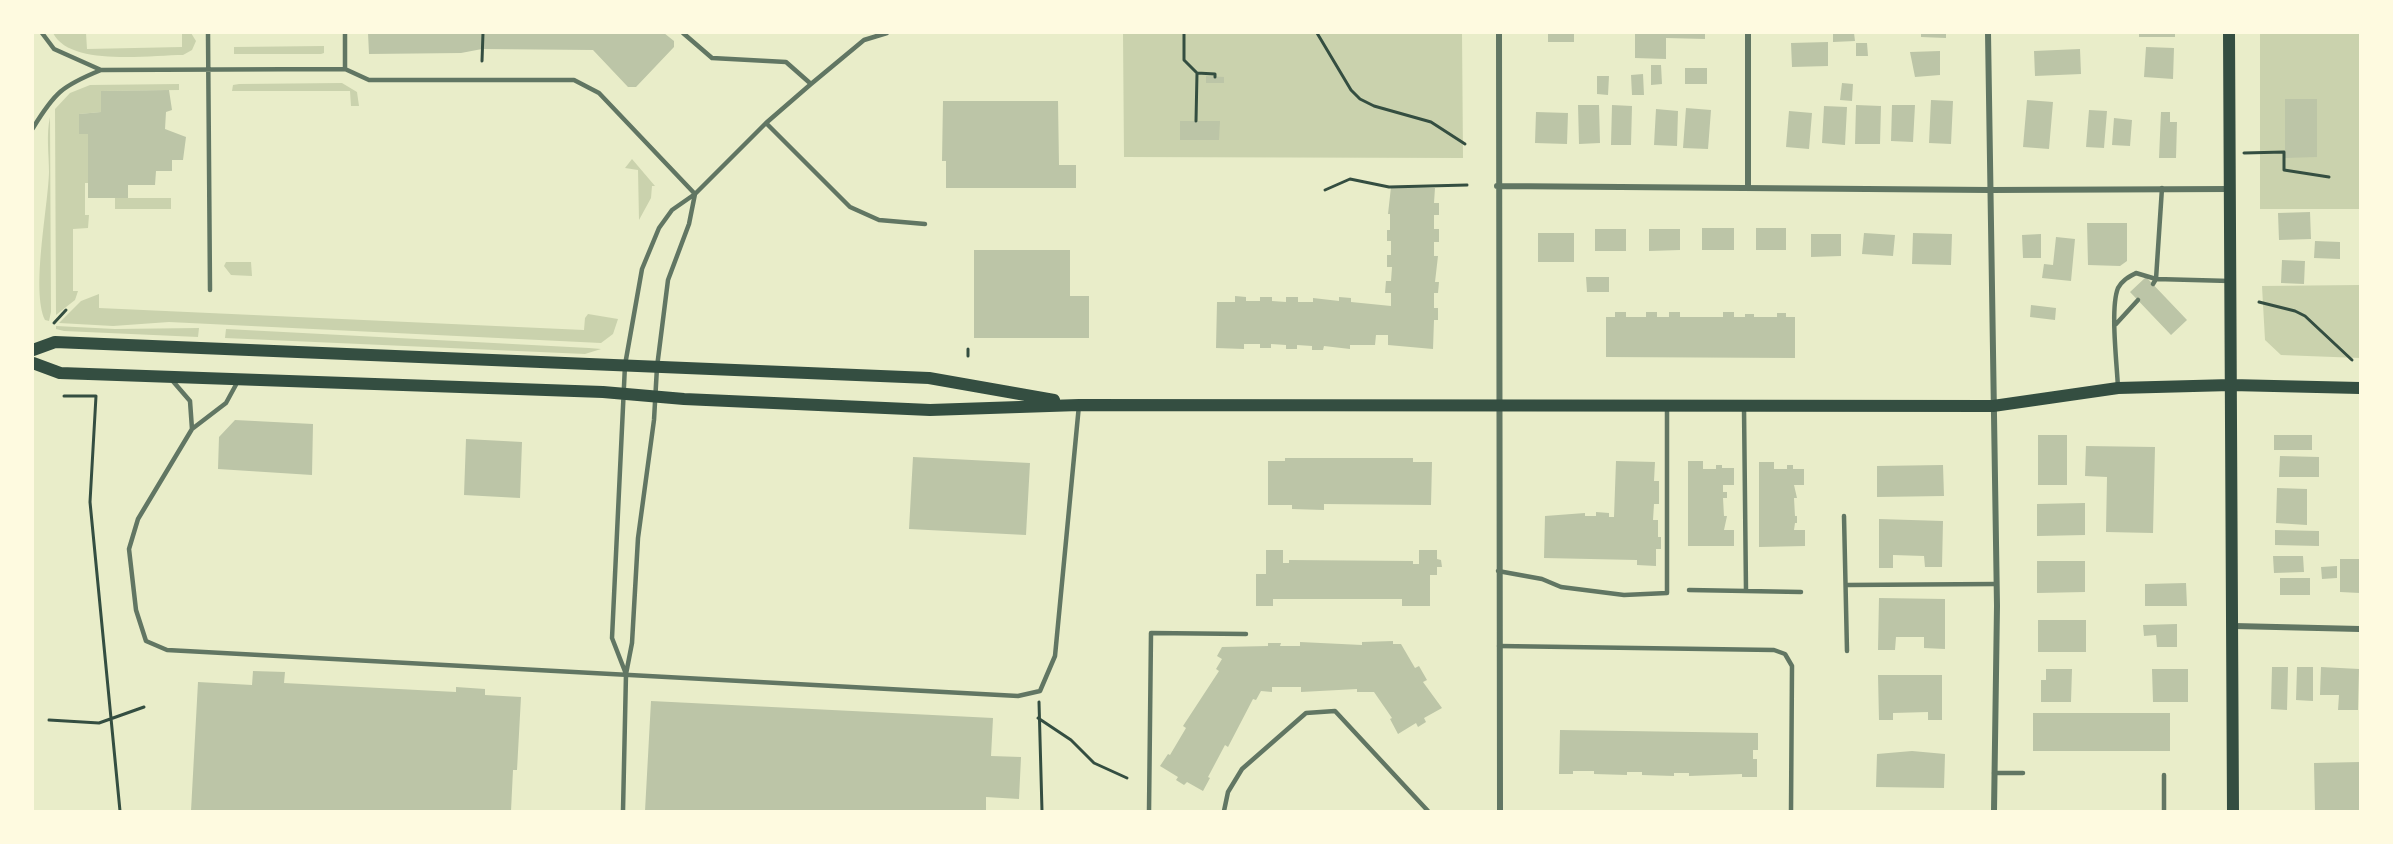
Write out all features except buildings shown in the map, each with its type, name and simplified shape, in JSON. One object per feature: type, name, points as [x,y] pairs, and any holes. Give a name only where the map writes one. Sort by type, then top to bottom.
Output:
[{"type":"main road","points":[[2229,33],[2234,626],[2233,811]]},
{"type":"main road","points":[[33,350],[55,342],[929,378],[1079,405]]},
{"type":"main road","points":[[33,363],[60,373],[623,393],[930,410],[1079,405],[1993,406],[2118,388],[2231,386],[2360,388]]},
{"type":"street","points":[[1499,33],[1497,186],[1500,811]]},
{"type":"street","points":[[1748,33],[1748,187]]},
{"type":"street","points":[[1988,33],[1996,584],[1994,811]]},
{"type":"street","points":[[1497,186],[1990,190],[2230,189]]},
{"type":"street","points":[[2234,626],[2360,629]]},
{"type":"lane","points":[[42,33],[54,49],[101,70]]},
{"type":"lane","points":[[208,33],[210,290]]},
{"type":"lane","points":[[345,33],[345,69]]},
{"type":"lane","points":[[683,33],[712,58],[786,62],[810,84]]},
{"type":"lane","points":[[626,674],[612,638],[623,393],[625,365],[638,291],[649,250],[659,228],[672,210],[695,194],[766,123],[864,40],[887,33]]},
{"type":"lane","points":[[33,128],[52,98],[71,82],[101,70],[345,69],[369,80],[582,82],[599,93],[695,194]]},
{"type":"lane","points":[[766,123],[850,207],[879,220],[925,224]]},
{"type":"lane","points":[[2154,281],[2162,188]]},
{"type":"lane","points":[[623,811],[626,674],[632,643],[638,538],[656,396],[657,368],[668,280],[689,224],[695,194]]},
{"type":"lane","points":[[2118,388],[2115,302],[2118,286],[2124,279],[2136,273],[2154,281],[2231,281]]},
{"type":"lane","points":[[2116,324],[2138,300]]},
{"type":"lane","points":[[170,377],[190,401],[192,429]]},
{"type":"lane","points":[[240,379],[226,403],[192,429],[138,519],[129,549],[136,610],[146,641],[176,651],[1018,696],[1040,691],[1055,656],[1079,405]]},
{"type":"lane","points":[[1498,571],[1542,579],[1561,587],[1624,595],[1667,593],[1667,406]]},
{"type":"lane","points":[[1744,406],[1746,591]]},
{"type":"lane","points":[[1844,516],[1847,651]]},
{"type":"lane","points":[[1847,585],[1996,584]]},
{"type":"lane","points":[[1689,590],[1801,592]]},
{"type":"lane","points":[[1149,811],[1151,633],[1246,634]]},
{"type":"lane","points":[[1499,646],[1774,650],[1785,654],[1792,666],[1791,811]]},
{"type":"lane","points":[[1224,811],[1228,792],[1242,769],[1306,713],[1335,711],[1428,811]]},
{"type":"lane","points":[[1994,773],[2023,773]]},
{"type":"lane","points":[[2164,775],[2164,811]]},
{"type":"path","points":[[482,61],[483,33]]},
{"type":"path","points":[[1184,33],[1185,60],[1197,73],[1196,121]]},
{"type":"path","points":[[1317,33],[1351,90],[1360,99],[1374,106],[1431,122],[1465,144]]},
{"type":"path","points":[[1197,73],[1215,74],[1215,77]]},
{"type":"path","points":[[2230,153],[2284,152],[2284,170],[2329,177]]},
{"type":"path","points":[[1325,190],[1350,179],[1389,187],[1467,185]]},
{"type":"path","points":[[2259,302],[2305,316],[2352,360]]},
{"type":"path","points":[[54,323],[66,310]]},
{"type":"path","points":[[968,349],[968,356]]},
{"type":"path","points":[[64,396],[96,396],[90,502],[120,811]]},
{"type":"path","points":[[1040,691],[1038,718],[1042,811]]},
{"type":"path","points":[[49,720],[99,723],[144,707]]},
{"type":"path","points":[[1038,718],[1071,740],[1094,763],[1127,778]]},
{"type":"green space","points":[[53,33],[86,33],[87,49],[182,47],[182,33],[191,33],[196,41],[192,50],[183,55],[112,57],[76,51],[62,44]]},
{"type":"green space","points":[[1123,33],[1462,33],[1463,158],[1124,157]]},
{"type":"green space","points":[[2260,33],[2360,33],[2360,209],[2260,209]]},
{"type":"green space","points":[[324,46],[324,53],[321,54],[234,54],[234,47]]},
{"type":"green space","points":[[342,83],[357,92],[359,106],[351,106],[350,91],[232,91],[233,85],[239,84]]},
{"type":"green space","points":[[179,84],[179,90],[102,91],[101,112],[79,114],[79,134],[88,134],[88,183],[85,183],[85,215],[89,215],[88,228],[73,229],[73,291],[78,291],[75,300],[56,315],[55,109],[70,93],[90,85]]},
{"type":"green space","points":[[50,117],[51,312],[49,321],[45,320],[41,307],[40,269],[49,172]]},
{"type":"green space","points":[[632,159],[655,186],[652,186],[651,198],[639,220],[638,170],[625,168]]},
{"type":"green space","points":[[115,198],[171,198],[171,209],[115,209]]},
{"type":"green space","points":[[226,262],[251,262],[252,276],[231,275],[224,266]]},
{"type":"green space","points":[[2360,285],[2360,358],[2281,355],[2265,340],[2262,286]]},
{"type":"green space","points":[[99,294],[99,308],[584,330],[585,318],[588,314],[618,319],[613,334],[601,343],[169,322],[113,326],[59,323],[81,301]]},
{"type":"green space","points":[[56,326],[115,329],[199,328],[198,337],[64,331],[56,329]]},
{"type":"green space","points":[[226,329],[601,349],[585,354],[225,338]]}]
